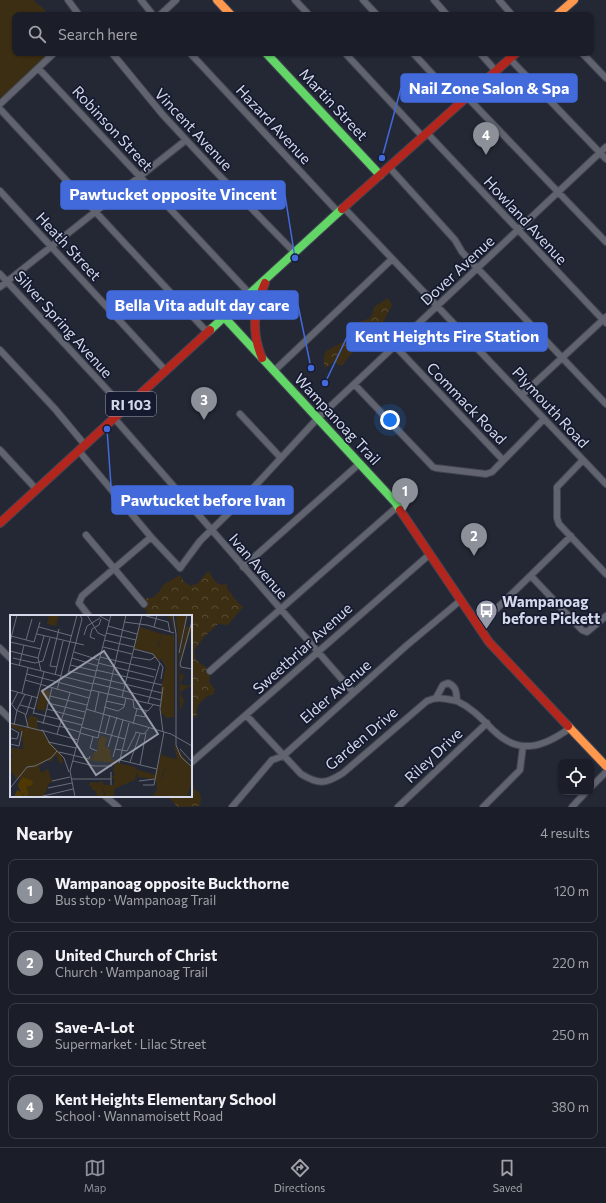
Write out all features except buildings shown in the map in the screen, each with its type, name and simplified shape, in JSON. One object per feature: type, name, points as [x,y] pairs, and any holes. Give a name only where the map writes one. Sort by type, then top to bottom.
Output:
[{"type":"main road","points":[[217,0],[228,12]]},
{"type":"main road","points":[[560,12],[574,0]]},
{"type":"main road","name":"Martin Street","points":[[269,56],[380,175]]},
{"type":"main road","name":"RI 103","points":[[0,523],[380,175],[513,56]]},
{"type":"main road","points":[[262,358],[255,336],[253,316],[257,300],[268,278]]},
{"type":"main road","name":"Wampanoag Trail","points":[[225,318],[398,506],[478,627],[496,650],[606,766]]},
{"type":"street","points":[[68,0],[77,12]]},
{"type":"street","points":[[141,0],[151,12]]},
{"type":"street","points":[[163,12],[176,0]]},
{"type":"street","points":[[295,0],[306,12]]},
{"type":"street","points":[[363,0],[374,12]]},
{"type":"street","points":[[434,0],[444,12]]},
{"type":"street","points":[[499,0],[509,12]]},
{"type":"street","points":[[0,104],[51,56]]},
{"type":"street","name":"Vincent Avenue","points":[[115,56],[135,83],[186,140],[295,253]]},
{"type":"street","name":"Hazard Avenue","points":[[193,56],[342,211]]},
{"type":"street","name":"Howland Avenue","points":[[348,56],[605,320]]},
{"type":"street","points":[[416,56],[460,104]]},
{"type":"street","points":[[483,56],[496,71]]},
{"type":"street","points":[[585,56],[606,78]]},
{"type":"street","points":[[510,59],[606,159]]},
{"type":"street","name":"Robinson Street","points":[[38,68],[250,294]]},
{"type":"street","points":[[468,97],[606,242]]},
{"type":"street","points":[[0,109],[96,210],[208,333]]},
{"type":"street","points":[[0,287],[186,140]]},
{"type":"street","name":"Dover Avenue","points":[[152,537],[180,568],[195,545],[281,458],[317,419],[355,385],[606,147]]},
{"type":"street","points":[[389,167],[455,240],[462,252],[606,404]]},
{"type":"street","name":"Heath Street","points":[[0,191],[166,371]]},
{"type":"street","name":"Plymouth Road","points":[[342,211],[392,259],[606,484]]},
{"type":"street","points":[[274,371],[392,259]]},
{"type":"street","name":"Silver Spring Avenue","points":[[0,274],[125,409]]},
{"type":"street","points":[[522,395],[605,320]]},
{"type":"street","name":"Commack Road","points":[[395,346],[504,460]]},
{"type":"street","points":[[0,350],[55,409],[82,448],[152,537],[82,596],[79,603],[89,615]]},
{"type":"street","points":[[355,385],[433,467],[486,474],[492,472],[544,419]]},
{"type":"street","points":[[240,414],[281,458]]},
{"type":"street","name":"Ivan Avenue","points":[[115,419],[353,692]]},
{"type":"street","points":[[0,450],[37,490]]},
{"type":"street","points":[[583,460],[557,487],[557,518],[571,536],[606,574]]},
{"type":"street","points":[[243,566],[359,464]]},
{"type":"street","points":[[210,671],[398,506]]},
{"type":"street","points":[[86,535],[144,604]]},
{"type":"street","points":[[478,627],[571,536]]},
{"type":"street","name":"Sweetbriar Avenue","points":[[192,762],[317,651],[430,554]]},
{"type":"street","points":[[531,576],[582,630],[587,632],[591,630],[606,616]]},
{"type":"street","name":"Elder Avenue","points":[[232,807],[272,760],[283,756],[353,692],[461,600]]},
{"type":"street","points":[[0,648],[10,658]]},
{"type":"street","name":"Garden Drive","points":[[246,715],[301,774],[311,780],[319,782],[330,781],[343,773],[420,706],[436,698],[443,685],[448,683],[456,689],[457,701]]},
{"type":"street","points":[[436,698],[457,701],[466,705],[502,738],[523,746],[544,744],[570,728]]},
{"type":"street","points":[[0,709],[10,719]]},
{"type":"street","name":"Riley Drive","points":[[398,807],[487,723]]},
{"type":"street","points":[[483,807],[520,770],[523,746]]},
{"type":"street","points":[[594,784],[606,772]]},
{"type":"street","points":[[572,807],[583,795]]},
{"type":"street","points":[[106,797],[118,807]]},
{"type":"green space","points":[[0,0],[33,0],[45,12],[12,12],[12,56],[50,56],[0,103]]},
{"type":"green space","points":[[388,298],[392,305],[382,324],[376,331],[367,329],[359,338],[354,340],[350,349],[352,353],[341,366],[334,362],[325,368],[325,353],[344,341],[358,323],[371,317],[374,307]]},
{"type":"green space","points":[[208,571],[216,582],[223,585],[227,584],[227,588],[243,607],[228,625],[218,624],[203,638],[194,651],[196,660],[211,671],[209,682],[215,689],[213,695],[209,695],[203,699],[197,709],[197,716],[192,718],[192,615],[146,615],[147,611],[143,607],[143,602],[146,598],[152,598],[159,592],[163,585],[180,575],[184,582],[191,586],[198,583]]},
{"type":"green space","points":[[192,784],[195,790],[199,792],[201,798],[200,806],[178,807],[168,797],[192,797]]},
{"type":"traffic: fast","points":[[269,56],[380,175]]},
{"type":"traffic: fast","points":[[210,330],[342,209]]},
{"type":"traffic: fast","points":[[225,318],[395,502],[400,510]]},
{"type":"traffic: slow","points":[[217,0],[228,12]]},
{"type":"traffic: slow","points":[[560,12],[574,0]]},
{"type":"traffic: slow","points":[[568,726],[606,766]]},
{"type":"traffic: jam","points":[[342,209],[513,56]]},
{"type":"traffic: jam","points":[[262,358],[256,339],[255,320],[258,302],[265,283]]},
{"type":"traffic: jam","points":[[0,523],[210,330]]},
{"type":"traffic: jam","points":[[400,510],[489,642],[568,726]]},
{"type":"place","name":"Kent Heights Elementary School","points":[[486,155]]},
{"type":"place","name":"Nail Zone Salon & Spa","points":[[382,158]]},
{"type":"place","name":"Pawtucket opposite Vincent","points":[[295,258]]},
{"type":"place","name":"Bella Vita adult day care","points":[[311,368]]},
{"type":"place","name":"Kent Heights Fire Station","points":[[325,383]]},
{"type":"place","name":"Save-A-Lot","points":[[204,420]]},
{"type":"place","name":"Pawtucket before Ivan","points":[[107,429]]},
{"type":"place","name":"Wampanoag opposite Buckthorne","points":[[405,511]]},
{"type":"place","name":"United Church of Christ","points":[[474,556]]},
{"type":"place","name":"Wampanoag before Pickett","points":[[486,630]]}]
